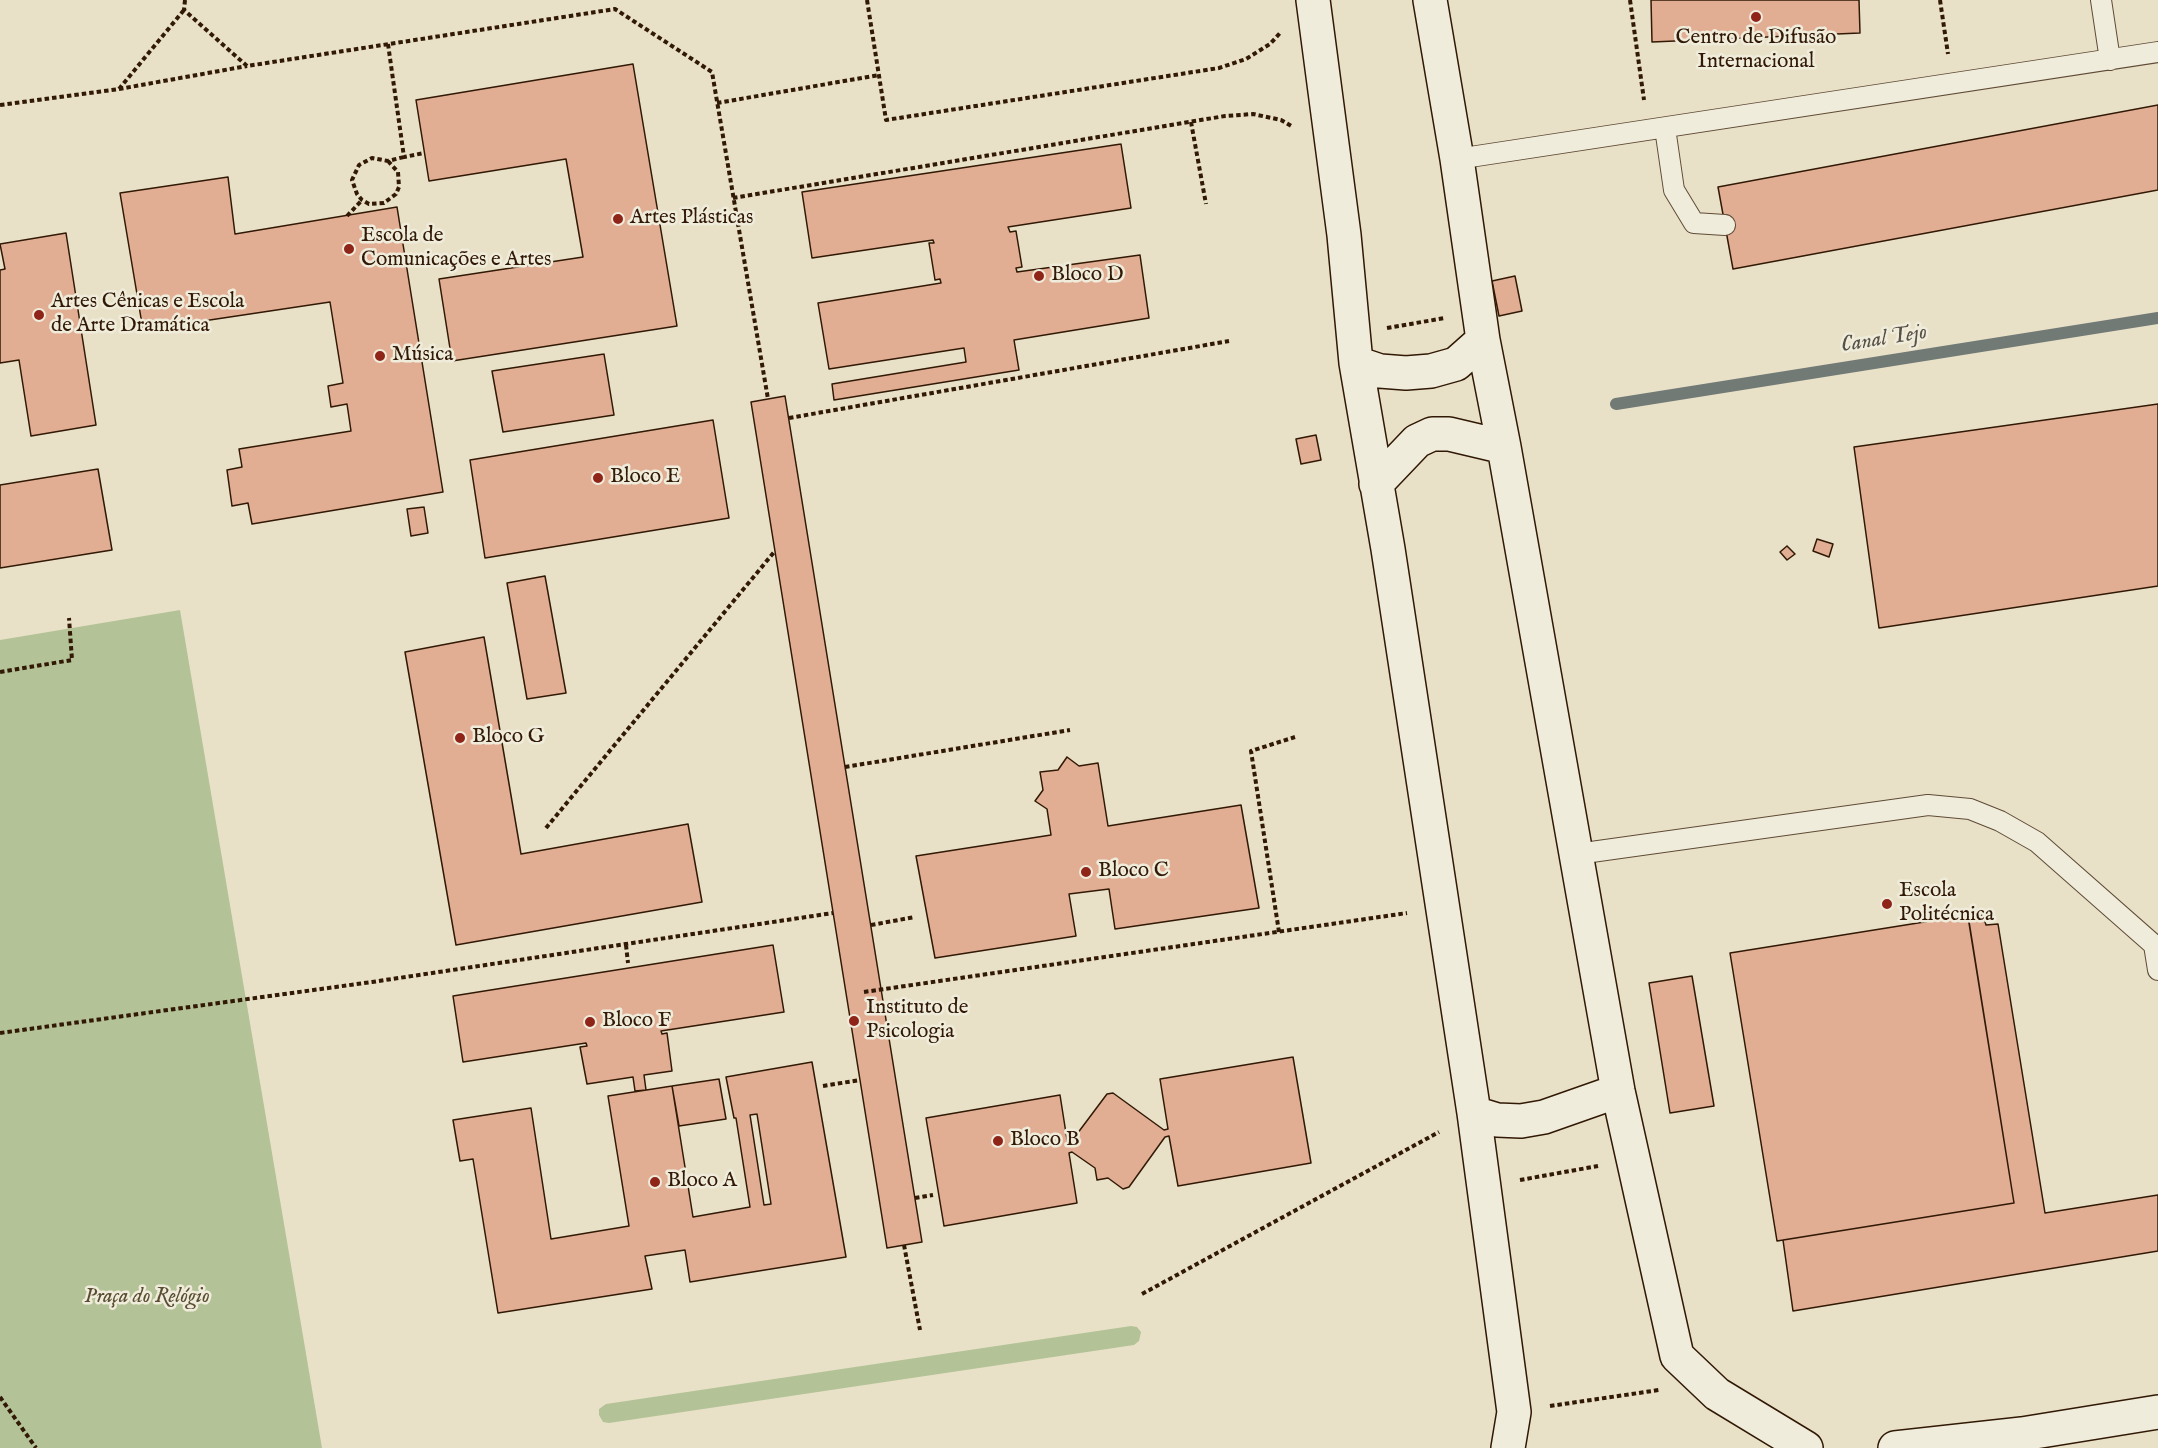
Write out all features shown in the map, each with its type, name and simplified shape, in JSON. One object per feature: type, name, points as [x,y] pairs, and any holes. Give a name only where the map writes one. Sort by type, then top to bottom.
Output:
[{"type":"street","points":[[1312,0],[1333,152],[1355,348],[1474,1113],[1514,1412],[1508,1448]]},
{"type":"street","points":[[1430,0],[1457,159],[1480,326],[1504,447],[1618,1091],[1677,1356],[1703,1383],[1726,1401],[1806,1448]]},
{"type":"street","points":[[1355,348],[1380,370],[1406,373],[1431,371],[1456,364],[1480,326]]},
{"type":"street","points":[[1376,484],[1417,441],[1432,434],[1449,434],[1504,447]]},
{"type":"street","points":[[1474,1113],[1497,1120],[1521,1122],[1544,1117],[1618,1091]]},
{"type":"street","points":[[1895,1448],[2035,1441],[2158,1412]]},
{"type":"lane","points":[[2102,0],[2110,60]]},
{"type":"lane","points":[[1457,159],[2158,52]]},
{"type":"lane","points":[[1657,129],[1674,190],[1695,223],[1725,225]]},
{"type":"lane","points":[[1577,854],[1928,805],[1970,809],[2000,821],[2037,842],[2156,945],[2158,970]]},
{"type":"path","points":[[119,89],[184,10],[185,0]]},
{"type":"path","points":[[867,0],[886,120],[1219,68],[1246,59],[1270,44],[1282,30]]},
{"type":"path","points":[[1630,0],[1657,129]]},
{"type":"path","points":[[1940,0],[1952,84]]},
{"type":"path","points":[[0,105],[119,89],[247,66],[615,9],[712,72],[768,399]]},
{"type":"path","points":[[184,10],[247,66]]},
{"type":"path","points":[[388,44],[404,157]]},
{"type":"path","points":[[717,103],[879,75]]},
{"type":"path","points":[[733,198],[1191,122],[1253,114],[1271,118],[1297,129],[1333,152]]},
{"type":"path","points":[[1191,122],[1206,204]]},
{"type":"path","points":[[388,161],[398,172],[399,187],[396,194],[384,203],[369,204],[362,200],[354,187],[354,172],[359,165],[372,158],[388,161],[424,153]]},
{"type":"path","points":[[347,216],[362,200]]},
{"type":"path","points":[[1355,348],[1480,326]]},
{"type":"path","points":[[789,418],[1229,341]]},
{"type":"path","points":[[546,828],[775,551]]},
{"type":"path","points":[[0,672],[72,660],[69,618]]},
{"type":"path","points":[[845,767],[1070,730]]},
{"type":"path","points":[[1279,932],[1251,751],[1295,737]]},
{"type":"path","points":[[864,992],[1443,908]]},
{"type":"path","points":[[0,1033],[626,945],[833,913]]},
{"type":"path","points":[[871,925],[915,917]]},
{"type":"path","points":[[626,945],[628,963]]},
{"type":"path","points":[[823,1086],[860,1080]]},
{"type":"path","points":[[1142,1294],[1474,1113]]},
{"type":"path","points":[[1484,1187],[1633,1160]]},
{"type":"path","points":[[915,1198],[933,1195]]},
{"type":"path","points":[[904,1245],[920,1330]]},
{"type":"path","points":[[1514,1412],[1703,1383]]},
{"type":"path","points":[[0,1396],[36,1448]]},
{"type":"green space","name":"Praça do Relógio","points":[[180,610],[322,1448],[0,1448],[0,640]]},
{"type":"green space","points":[[1131,1326],[1137,1327],[1141,1332],[1139,1341],[1134,1345],[609,1423],[603,1422],[599,1415],[599,1409],[606,1404]]},
{"type":"building","name":"Centro de Difusão Internacional","points":[[1651,0],[1859,0],[1860,33],[1652,42]]},
{"type":"building","name":"Artes Plásticas","points":[[633,64],[677,326],[452,361],[439,279],[583,257],[566,159],[429,181],[416,100]]},
{"type":"building","points":[[2158,105],[2158,190],[1733,269],[1718,187]]},
{"type":"building","name":"Bloco D","points":[[1121,144],[1131,208],[1008,227],[1010,232],[1016,231],[1022,267],[1016,268],[1017,272],[1140,255],[1149,318],[1014,340],[1019,370],[834,400],[832,384],[966,362],[964,348],[829,369],[818,303],[941,283],[940,279],[935,280],[929,243],[934,243],[933,240],[812,258],[802,192]]},
{"type":"building","name":"Música","points":[[228,177],[235,234],[397,207],[443,492],[252,524],[248,503],[232,506],[227,470],[242,467],[239,449],[351,431],[347,404],[331,407],[328,386],[343,383],[330,302],[143,330],[120,193]]},
{"type":"building","name":"Artes Cênicas e Escola de Arte Dramática","points":[[66,233],[96,425],[31,436],[19,360],[0,363],[0,270],[5,269],[0,244]]},
{"type":"building","points":[[1515,276],[1522,311],[1499,316],[1492,281]]},
{"type":"building","points":[[604,354],[614,415],[503,432],[492,371]]},
{"type":"building","points":[[785,396],[922,1242],[887,1248],[751,402]]},
{"type":"building","points":[[2158,404],[2158,586],[1879,628],[1854,447]]},
{"type":"building","name":"Bloco E","points":[[713,420],[729,518],[485,558],[470,460]]},
{"type":"building","points":[[1316,435],[1321,460],[1301,464],[1296,439]]},
{"type":"building","points":[[98,469],[112,550],[0,568],[0,485]]},
{"type":"building","points":[[424,507],[428,533],[411,536],[407,509]]},
{"type":"building","points":[[1817,539],[1833,544],[1829,557],[1813,551]]},
{"type":"building","points":[[1787,546],[1795,554],[1787,560],[1780,552]]},
{"type":"building","points":[[545,576],[566,693],[527,699],[507,583]]},
{"type":"building","name":"Bloco G","points":[[484,637],[521,854],[688,824],[702,902],[456,945],[405,652]]},
{"type":"building","name":"Bloco C","points":[[1067,757],[1079,766],[1098,763],[1108,826],[1241,805],[1259,908],[1115,929],[1109,889],[1069,894],[1076,936],[935,958],[916,856],[1051,835],[1047,809],[1035,801],[1043,790],[1040,772],[1058,770]]},
{"type":"building","points":[[1968,915],[2014,1203],[1777,1241],[1730,953]]},
{"type":"building","points":[[1983,915],[1986,925],[1998,924],[2045,1213],[2158,1195],[2158,1251],[1793,1311],[1783,1240],[2014,1203],[1968,917]]},
{"type":"building","name":"Bloco F","points":[[773,945],[784,1012],[661,1031],[662,1034],[667,1033],[672,1071],[644,1075],[646,1090],[635,1091],[633,1077],[587,1084],[580,1047],[587,1046],[586,1043],[463,1062],[453,996]]},
{"type":"building","points":[[1692,976],[1714,1106],[1670,1113],[1649,983]]},
{"type":"building","name":"Bloco B","points":[[1293,1057],[1311,1163],[1178,1186],[1169,1136],[1165,1137],[1129,1187],[1123,1189],[1108,1178],[1097,1180],[1095,1168],[1072,1152],[1069,1153],[1077,1203],[944,1226],[926,1118],[1060,1095],[1068,1146],[1107,1094],[1113,1093],[1164,1130],[1168,1129],[1160,1079]]},
{"type":"building","name":"Bloco A","points":[[812,1062],[846,1257],[690,1282],[685,1250],[645,1256],[652,1289],[498,1313],[473,1159],[460,1161],[453,1120],[531,1108],[551,1239],[629,1226],[608,1096],[672,1086],[693,1217],[750,1207],[736,1118],[734,1118],[726,1077]],"holes":[[[757,1114],[771,1204],[764,1205],[750,1115]]]},
{"type":"building","points":[[719,1079],[726,1119],[679,1126],[672,1086]]},
{"type":"waterway","name":"Canal Tejo","points":[[1616,404],[2158,318]]},
{"type":"place","name":"Centro de Difusão Internacional","points":[[1756,17]]},
{"type":"place","name":"Artes Plásticas","points":[[618,219]]},
{"type":"place","name":"Escola de Comunicações e Artes","points":[[349,249]]},
{"type":"place","name":"Bloco D","points":[[1039,276]]},
{"type":"place","name":"Artes Cênicas e Escola de Arte Dramática","points":[[39,315]]},
{"type":"place","name":"Música","points":[[380,356]]},
{"type":"place","name":"Bloco E","points":[[598,478]]},
{"type":"place","name":"Bloco G","points":[[460,738]]},
{"type":"place","name":"Bloco C","points":[[1086,872]]},
{"type":"place","name":"Escola Politécnica","points":[[1887,904]]},
{"type":"place","name":"Instituto de Psicologia","points":[[854,1021]]},
{"type":"place","name":"Bloco F","points":[[590,1022]]},
{"type":"place","name":"Bloco B","points":[[998,1141]]},
{"type":"place","name":"Bloco A","points":[[655,1182]]}]
